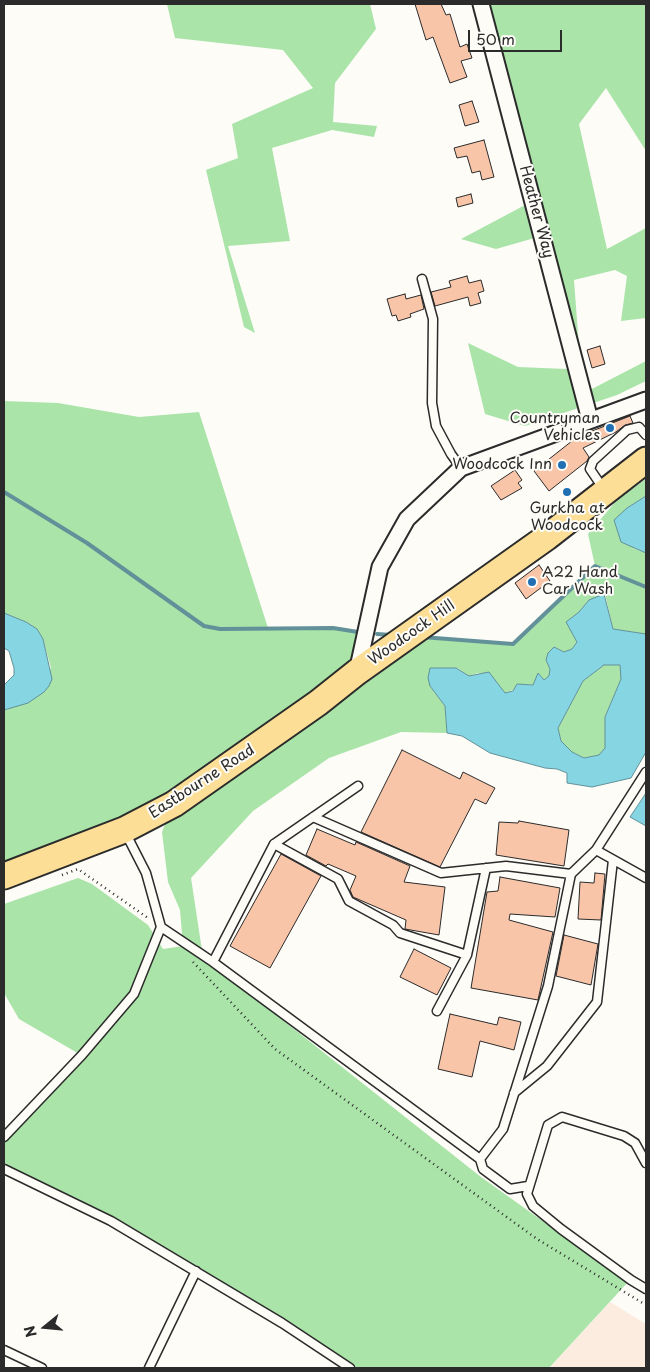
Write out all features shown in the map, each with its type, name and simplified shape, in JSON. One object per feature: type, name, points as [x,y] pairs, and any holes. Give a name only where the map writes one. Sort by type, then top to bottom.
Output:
[{"type":"highway","name":"Woodcock Hill","points":[[357,672],[547,537],[646,460]]},
{"type":"highway","name":"Eastbourne Road","points":[[4,876],[124,830],[174,804],[318,703],[357,672]]},
{"type":"street","name":"Heather Way","points":[[481,4],[590,420]]},
{"type":"street","name":"Woodcock Hill","points":[[357,672],[380,567],[407,519],[461,468],[646,400]]},
{"type":"lane","points":[[422,279],[433,319],[432,403],[436,426],[461,468]]},
{"type":"lane","points":[[606,491],[590,469],[593,461],[627,430],[639,427],[646,435]]},
{"type":"lane","points":[[480,1158],[503,1129],[548,986],[571,874],[596,850],[646,772]]},
{"type":"lane","points":[[213,962],[274,844],[358,786]]},
{"type":"lane","points":[[313,817],[441,873],[506,866],[571,874]]},
{"type":"lane","points":[[4,1138],[82,1055],[134,994],[161,927],[146,873],[124,830]]},
{"type":"lane","points":[[274,844],[338,879],[348,901],[393,925],[400,933],[466,955]]},
{"type":"lane","points":[[596,850],[646,878]]},
{"type":"lane","points":[[514,1093],[547,1066],[597,1002],[613,860]]},
{"type":"lane","points":[[438,1011],[466,955],[486,868]]},
{"type":"lane","points":[[161,927],[213,962],[480,1158],[483,1169],[510,1189],[528,1186]]},
{"type":"lane","points":[[646,1163],[635,1143],[624,1136],[562,1117],[548,1125],[527,1194],[533,1206],[581,1244],[646,1289]]},
{"type":"lane","points":[[4,1169],[110,1221],[282,1323],[350,1368]]},
{"type":"lane","points":[[149,1368],[196,1271]]},
{"type":"lane","points":[[4,1350],[42,1368]]},
{"type":"path","points":[[89,877],[161,927]]},
{"type":"path","points":[[188,956],[275,1049],[537,1239],[646,1305]]},
{"type":"shaded area","points":[[610,1302],[646,1324],[646,1368],[549,1368]]},
{"type":"green space","points":[[167,4],[370,4],[376,29],[335,83],[333,122],[377,126],[374,137],[332,130],[272,148],[290,241],[228,246],[255,333],[244,327],[206,170],[238,158],[232,124],[313,88],[283,50],[175,38]]},
{"type":"green space","points":[[487,4],[646,4],[646,151],[606,88],[579,124],[607,249],[646,228],[646,318],[621,321],[627,276],[615,270],[574,280],[579,347],[538,237],[496,249],[461,239],[527,204]]},
{"type":"green space","points":[[468,343],[518,367],[567,369],[588,391],[646,361],[646,381],[617,395],[525,426],[485,414]]},
{"type":"green space","points":[[4,401],[58,403],[139,417],[199,412],[268,628],[333,628],[366,633],[357,671],[415,637],[513,644],[595,566],[588,534],[617,500],[646,479],[646,496],[627,508],[633,548],[646,553],[646,634],[613,629],[605,594],[589,600],[567,622],[577,642],[572,649],[564,652],[554,647],[546,660],[550,669],[549,677],[544,680],[538,673],[534,685],[527,684],[505,693],[494,679],[478,673],[469,676],[457,668],[430,668],[430,686],[445,706],[447,733],[401,732],[329,758],[253,811],[191,878],[203,957],[481,1177],[628,1282],[549,1368],[357,1368],[196,1271],[4,1169],[4,1137],[81,1055],[19,1019],[4,993],[4,904],[78,878],[92,884],[148,925],[163,949],[183,946],[180,910],[168,882],[162,832],[173,804],[4,876],[4,710],[9,709],[51,668],[43,639],[37,629],[4,613]]},
{"type":"green space","points":[[604,665],[621,665],[621,679],[605,717],[605,748],[599,755],[584,758],[572,752],[561,741],[558,728],[583,681]]},
{"type":"water","points":[[646,496],[646,553],[621,542],[614,520],[627,508]]},
{"type":"water","points":[[604,594],[613,629],[646,634],[646,752],[631,778],[592,787],[567,783],[567,773],[490,753],[462,736],[447,733],[445,706],[430,686],[428,678],[430,668],[456,668],[469,676],[489,672],[505,693],[513,691],[517,684],[533,685],[538,673],[544,680],[549,676],[550,669],[546,660],[548,653],[554,647],[564,652],[572,649],[577,642],[566,622],[579,612],[589,600]],"holes":[[[604,665],[620,665],[621,679],[605,717],[605,748],[599,755],[584,758],[572,752],[561,741],[558,728],[583,681]]]},
{"type":"water","points":[[4,613],[37,629],[43,639],[52,679],[44,692],[28,703],[4,710],[4,685],[14,675],[14,668],[9,651],[4,648]]},
{"type":"water","points":[[646,793],[646,826],[630,817]]},
{"type":"building","points":[[415,4],[441,4],[446,15],[450,14],[460,47],[467,44],[472,58],[461,61],[467,77],[450,83],[433,37],[426,40]]},
{"type":"building","points":[[472,101],[479,122],[465,126],[459,105]]},
{"type":"building","points":[[484,140],[494,177],[482,180],[480,171],[472,173],[467,156],[457,158],[454,148]]},
{"type":"building","points":[[471,194],[473,203],[458,207],[456,198]]},
{"type":"building","points":[[467,276],[469,283],[481,280],[484,291],[478,293],[481,303],[470,306],[468,297],[435,306],[431,292],[451,287],[449,281]]},
{"type":"building","points":[[405,294],[406,299],[421,295],[424,309],[410,314],[411,317],[398,321],[396,315],[392,316],[387,299]]},
{"type":"building","points":[[600,346],[605,364],[592,368],[587,350]]},
{"type":"building","name":"Woodcock Inn","points":[[630,416],[633,423],[625,425],[616,432],[583,448],[589,457],[587,461],[549,491],[534,471],[577,437]]},
{"type":"building","points":[[515,470],[522,480],[518,483],[522,488],[501,500],[491,486]]},
{"type":"building","name":"A22 Hand Car Wash","points":[[539,565],[550,581],[526,599],[515,583]]},
{"type":"building","points":[[402,750],[460,779],[463,772],[495,788],[486,804],[475,799],[440,867],[361,832]]},
{"type":"building","points":[[519,821],[569,830],[564,866],[496,855],[499,822],[518,823]]},
{"type":"building","points":[[317,829],[355,845],[356,842],[410,866],[404,882],[445,887],[439,935],[405,929],[406,920],[353,897],[350,890],[356,876],[328,864],[326,866],[306,855]]},
{"type":"building","points":[[281,854],[321,876],[270,968],[230,946]]},
{"type":"building","points":[[595,873],[605,874],[601,920],[578,919],[580,882],[594,883]]},
{"type":"building","points":[[500,877],[560,888],[555,917],[510,914],[509,920],[553,932],[538,1000],[471,988],[487,892],[498,891]]},
{"type":"building","points":[[564,935],[598,944],[591,985],[556,976]]},
{"type":"building","points":[[414,949],[451,968],[437,995],[400,977]]},
{"type":"building","points":[[450,1014],[497,1025],[499,1017],[521,1022],[514,1050],[480,1041],[472,1077],[438,1069]]},
{"type":"waterway","points":[[4,492],[87,543],[204,626],[220,629],[333,628],[358,632]]},
{"type":"waterway","points":[[422,637],[513,644],[595,566],[646,587]]},
{"type":"waterway","points":[[377,634],[391,635]]},
{"type":"place","name":"Countryman Vehicles","points":[[610,428]]},
{"type":"place","name":"Woodcock Inn","points":[[562,465]]},
{"type":"place","name":"Gurkha at Woodcock","points":[[567,492]]},
{"type":"place","name":"A22 Hand Car Wash","points":[[532,582]]}]
